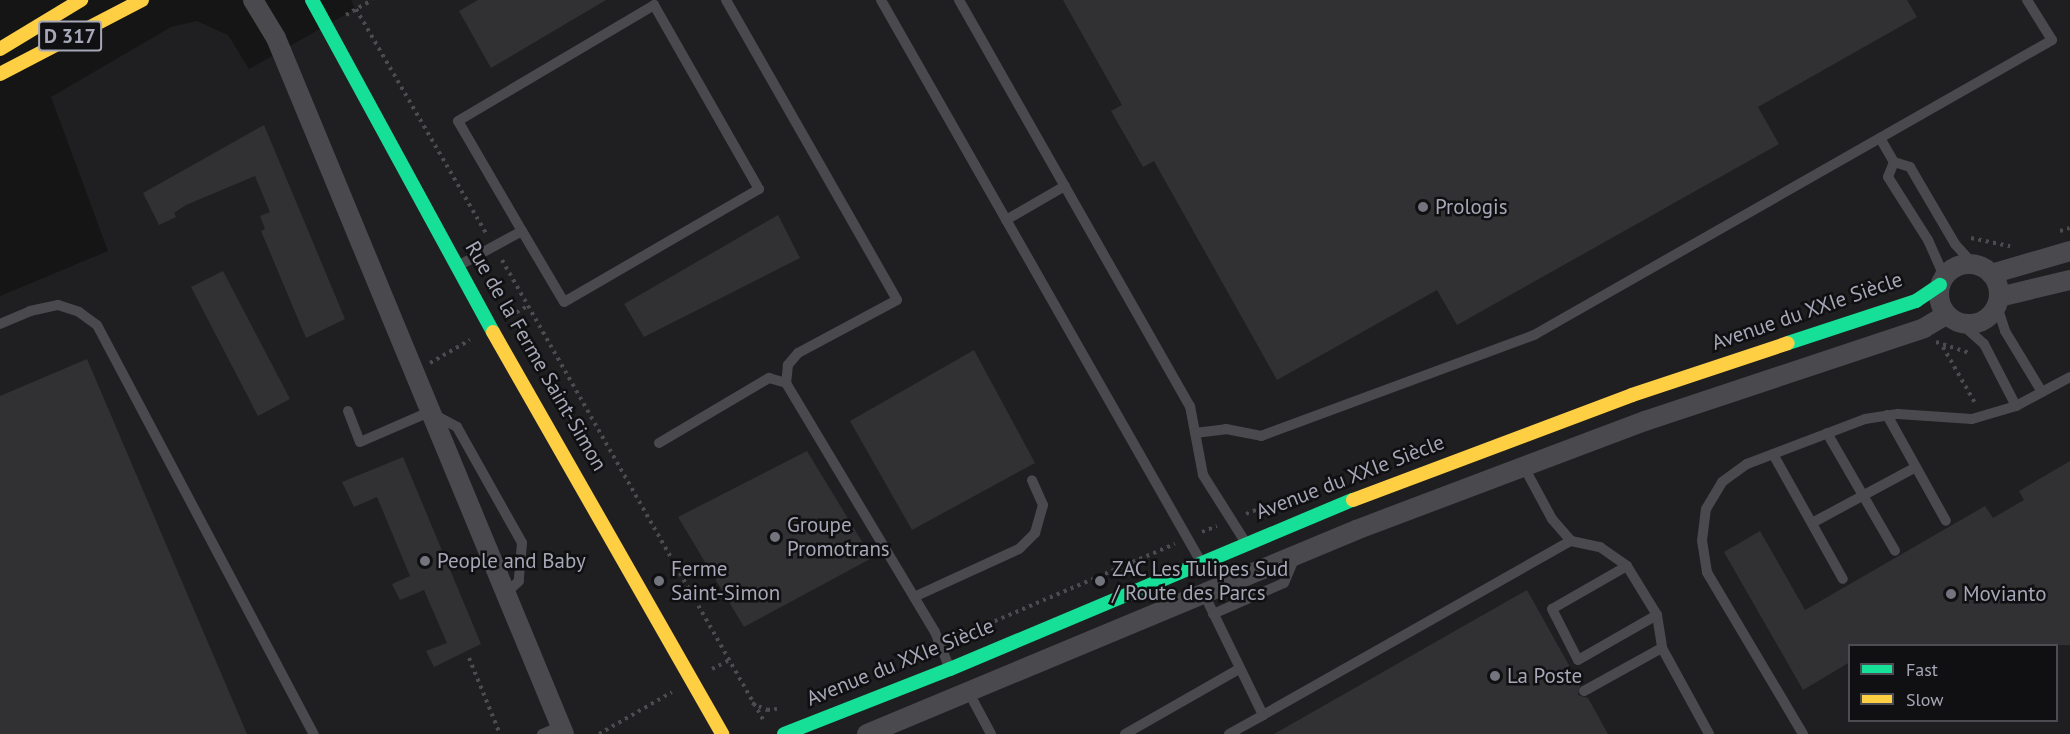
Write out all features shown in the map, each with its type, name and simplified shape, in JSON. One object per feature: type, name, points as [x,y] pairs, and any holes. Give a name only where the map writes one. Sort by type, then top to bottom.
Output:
[{"type":"street","name":"D 317","points":[[0,49],[81,0]]},
{"type":"street","name":"D 317","points":[[0,74],[142,0]]},
{"type":"street","points":[[253,0],[276,39],[562,730]]},
{"type":"street","name":"Rue de la Ferme Saint-Simon","points":[[312,0],[456,267],[693,679],[722,734]]},
{"type":"street","points":[[1954,320],[1939,301],[1942,281],[1957,266],[1973,264],[1991,274],[2070,251]]},
{"type":"street","points":[[1991,274],[1998,302]]},
{"type":"street","points":[[867,734],[1296,555],[1645,421],[1924,328],[1954,320],[1986,319],[1998,302],[2070,280]]},
{"type":"street","name":"Avenue du XXIe Siècle","points":[[784,734],[950,669],[1246,543],[1632,395],[1916,301],[1942,281]]},
{"type":"lane","points":[[726,0],[897,300],[798,353],[788,365],[786,382],[935,632],[950,669]]},
{"type":"lane","points":[[881,0],[1201,562]]},
{"type":"lane","points":[[959,0],[1190,406],[1203,475],[1246,543]]},
{"type":"lane","points":[[1195,433],[1226,429],[1261,436],[1534,335],[2052,40],[2027,0]]},
{"type":"lane","points":[[654,5],[759,189],[564,302],[522,231],[458,121],[654,5]]},
{"type":"lane","points":[[1880,138],[1894,162],[1910,167],[1956,244],[1973,264]]},
{"type":"lane","points":[[1894,162],[1888,177],[1928,240],[1942,281]]},
{"type":"lane","points":[[1005,220],[1065,186]]},
{"type":"lane","points":[[456,267],[522,231]]},
{"type":"lane","points":[[1998,302],[2005,331],[2042,392]]},
{"type":"lane","points":[[0,324],[30,311],[58,305],[79,312],[97,325],[314,734]]},
{"type":"lane","points":[[1954,320],[1984,344],[2016,406]]},
{"type":"lane","points":[[1803,734],[1707,572],[1702,541],[1706,509],[1722,483],[1747,464],[1865,419],[1887,416],[1972,419],[2016,406],[2070,377]]},
{"type":"lane","points":[[659,442],[769,378],[786,382]]},
{"type":"lane","points":[[348,411],[360,442],[429,412],[457,427],[522,543],[519,581],[504,594]]},
{"type":"lane","points":[[1887,416],[1946,521]]},
{"type":"lane","points":[[1827,433],[1896,551]]},
{"type":"lane","points":[[1773,454],[1843,579]]},
{"type":"lane","points":[[1524,467],[1552,519],[1571,541],[1600,547],[1627,566],[1658,615],[1662,648],[1709,734]]},
{"type":"lane","points":[[1812,523],[1916,467]]},
{"type":"lane","points":[[914,597],[1019,549],[1035,533],[1043,505],[1032,480]]},
{"type":"lane","points":[[1229,734],[1571,541]]},
{"type":"lane","points":[[1213,614],[1284,583],[1296,555]]},
{"type":"lane","points":[[1627,566],[1552,609],[1578,660],[1658,615]]},
{"type":"lane","points":[[1204,594],[1263,715]]},
{"type":"lane","points":[[1584,691],[1662,648]]},
{"type":"lane","points":[[1125,734],[1239,669]]},
{"type":"lane","points":[[968,691],[990,734]]},
{"type":"lane","points":[[542,734],[562,730]]},
{"type":"path","points":[[356,9],[766,726]]},
{"type":"path","points":[[2050,234],[2070,228]]},
{"type":"path","points":[[1956,244],[1967,237],[2010,246],[2020,243]]},
{"type":"path","points":[[1943,346],[1982,416]]},
{"type":"path","points":[[469,658],[500,734]]},
{"type":"path","points":[[599,734],[728,660]]},
{"type":"shaded area","points":[[351,0],[2070,0],[2070,734],[0,734],[0,296],[108,251],[51,97],[171,27],[197,21],[228,35],[249,69],[355,9]]},
{"type":"building","points":[[478,0],[606,0],[491,68],[459,11]]},
{"type":"building","name":"Prologis","points":[[1063,0],[1907,0],[1917,17],[1758,107],[1779,144],[1457,325],[1437,290],[1277,380],[1154,161],[1143,167],[1111,111],[1122,105]]},
{"type":"building","points":[[264,125],[345,319],[306,338],[261,231],[265,229],[260,216],[270,212],[255,176],[186,205],[174,213],[176,217],[159,225],[143,193]]},
{"type":"building","points":[[778,215],[800,258],[644,337],[624,304]]},
{"type":"building","points":[[223,271],[290,399],[258,416],[191,287]]},
{"type":"building","name":"Groupe Promotrans","points":[[974,350],[1035,463],[912,530],[850,421]]},
{"type":"building","points":[[87,359],[247,734],[0,734],[0,396]]},
{"type":"building","name":"Groupe Promotrans","points":[[807,451],[872,558],[744,627],[678,517]]},
{"type":"building","name":"People and Baby","points":[[403,457],[481,644],[434,667],[426,651],[447,643],[424,590],[400,600],[392,584],[410,576],[377,497],[354,507],[342,482]]},
{"type":"building","name":"Movianto","points":[[2070,461],[2070,645],[1848,644],[1848,663],[1803,690],[1724,552],[1760,531],[1805,610],[1985,506],[1993,518],[2024,500],[2019,491]]},
{"type":"building","name":"La Poste","points":[[1527,590],[1580,685],[1578,695],[1588,698],[1608,734],[1274,734]]},
{"type":"traffic: fast","points":[[312,0],[493,332]]},
{"type":"traffic: fast","points":[[1788,343],[1916,301],[1940,285]]},
{"type":"traffic: fast","points":[[784,734],[950,669],[1353,500]]},
{"type":"traffic: slow","points":[[0,49],[81,0]]},
{"type":"traffic: slow","points":[[0,74],[142,0]]},
{"type":"traffic: slow","points":[[493,332],[722,734]]},
{"type":"traffic: slow","points":[[1353,500],[1632,395],[1788,343]]},
{"type":"place","name":"Prologis","points":[[1423,207]]},
{"type":"place","name":"Groupe Promotrans","points":[[775,537]]},
{"type":"place","name":"People and Baby","points":[[425,561]]},
{"type":"place","name":"Ferme Saint-Simon","points":[[659,581]]},
{"type":"place","name":"ZAC Les Tulipes Sud / Route des Parcs","points":[[1100,581]]},
{"type":"place","name":"Movianto","points":[[1951,594]]},
{"type":"place","name":"La Poste","points":[[1495,676]]}]
